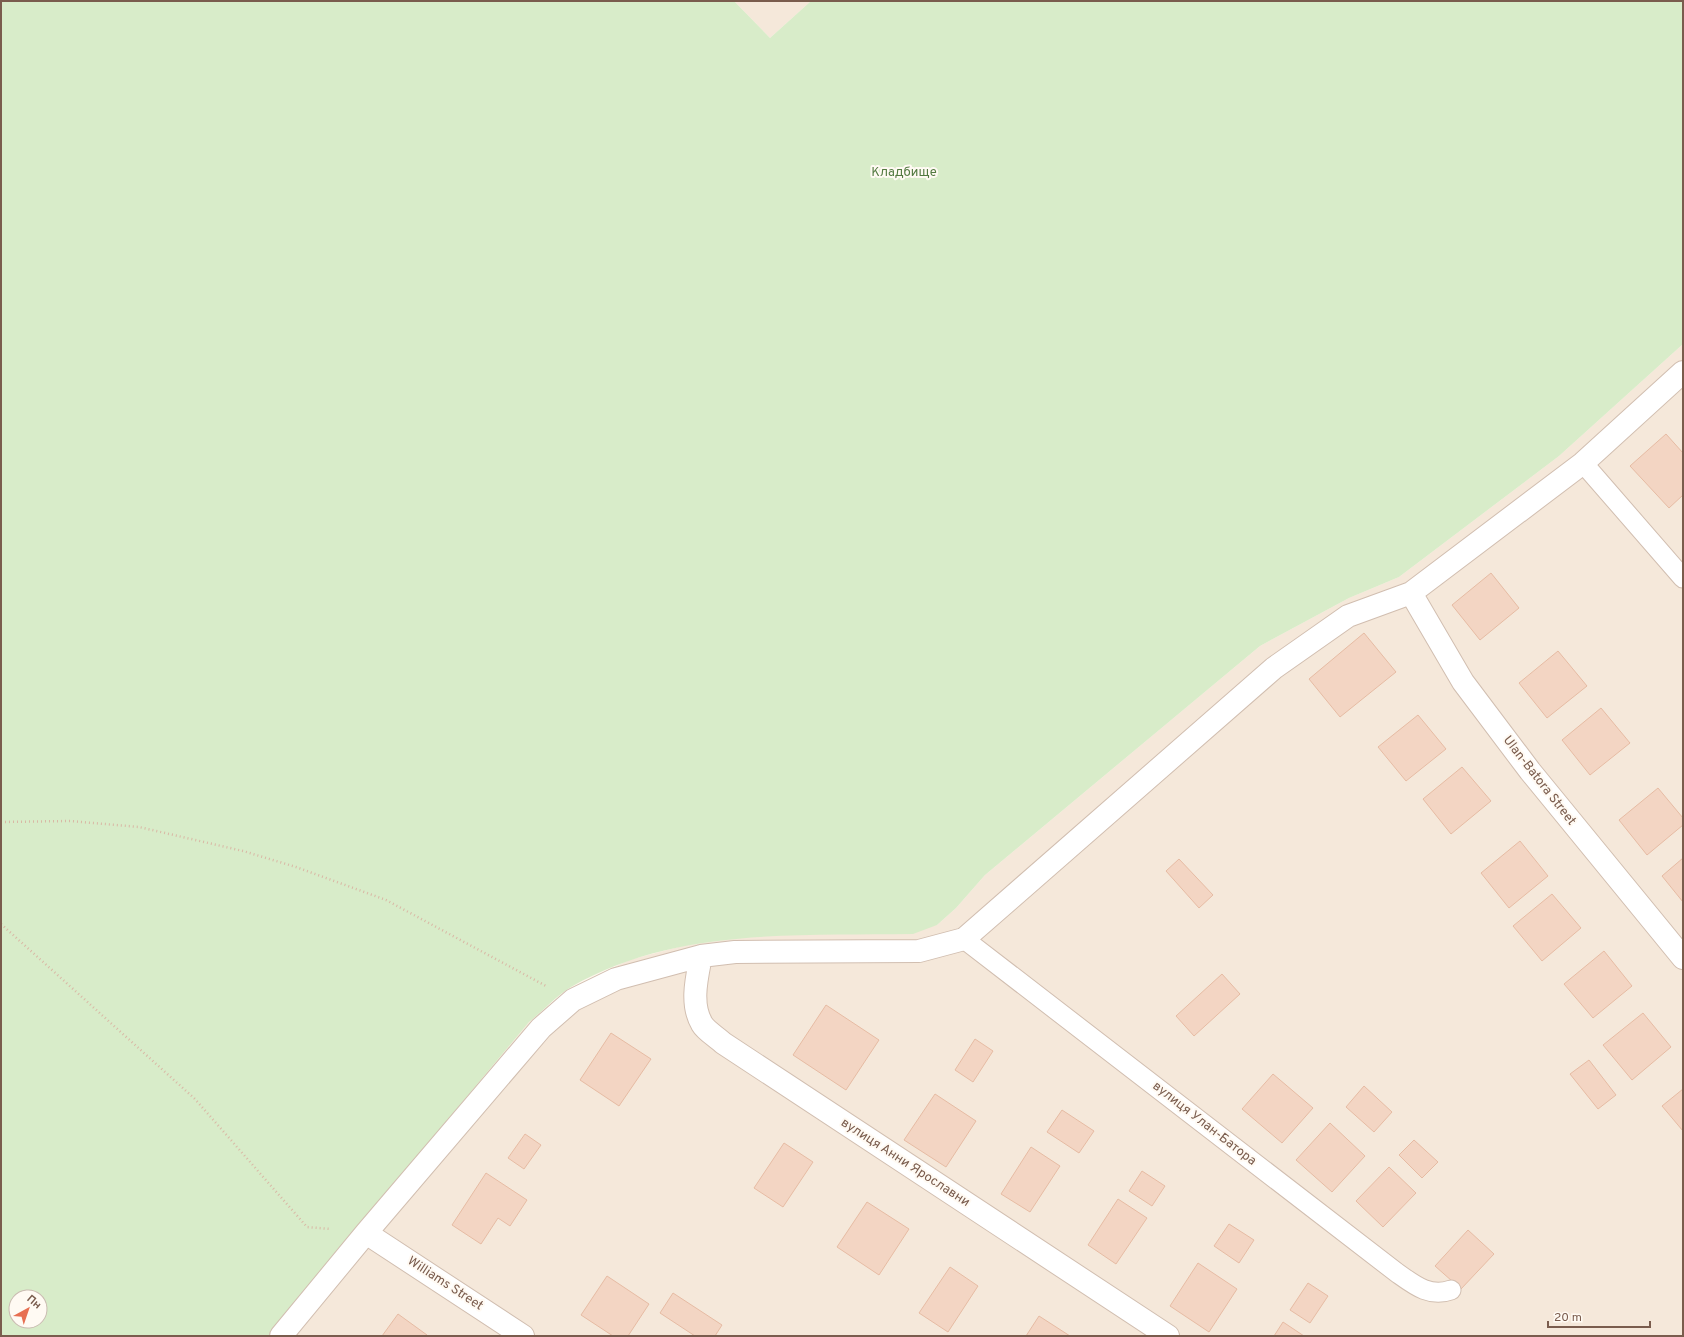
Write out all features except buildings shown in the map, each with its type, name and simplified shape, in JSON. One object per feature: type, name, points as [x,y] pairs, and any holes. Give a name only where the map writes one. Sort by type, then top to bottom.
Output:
[{"type":"street","points":[[281,1336],[366,1233],[541,1028],[573,1000],[616,979],[701,956],[735,952],[919,951],[964,938],[1274,668],[1348,616],[1411,593],[1583,463],[1683,372]]},
{"type":"street","name":"Ulan-Batora Street","points":[[1411,593],[1468,688],[1530,771],[1683,958]]},
{"type":"street","name":"вулиця Анни Ярославни","points":[[701,956],[695,986],[696,1004],[702,1024],[723,1043],[1168,1336]]},
{"type":"street","name":"Williams Street","points":[[366,1233],[523,1336]]},
{"type":"lane","points":[[1583,463],[1683,578]]},
{"type":"lane","name":"вулиця Улан-Батора","points":[[964,938],[1396,1272],[1419,1288],[1429,1292],[1441,1294],[1450,1290]]},
{"type":"path","points":[[1,822],[70,821],[139,827],[243,851],[296,867],[386,900],[573,1000]]},
{"type":"path","points":[[1,924],[195,1099],[307,1227],[366,1233]]},
{"type":"shaded area","points":[[734,1],[811,1],[770,38]]},
{"type":"shaded area","points":[[1683,344],[1683,1336],[268,1336],[529,1022],[570,988],[629,960],[686,945],[745,937],[937,925],[956,908],[985,875],[1260,646],[1349,598],[1399,577],[1559,456]]},
{"type":"green space","name":"Кладбище","points":[[1,1],[734,1],[770,38],[811,1],[1683,1],[1683,344],[1559,456],[1399,577],[1349,598],[1260,646],[985,875],[956,908],[937,925],[913,934],[781,936],[694,944],[652,954],[611,968],[565,991],[529,1022],[268,1336],[1,1336]]}]
